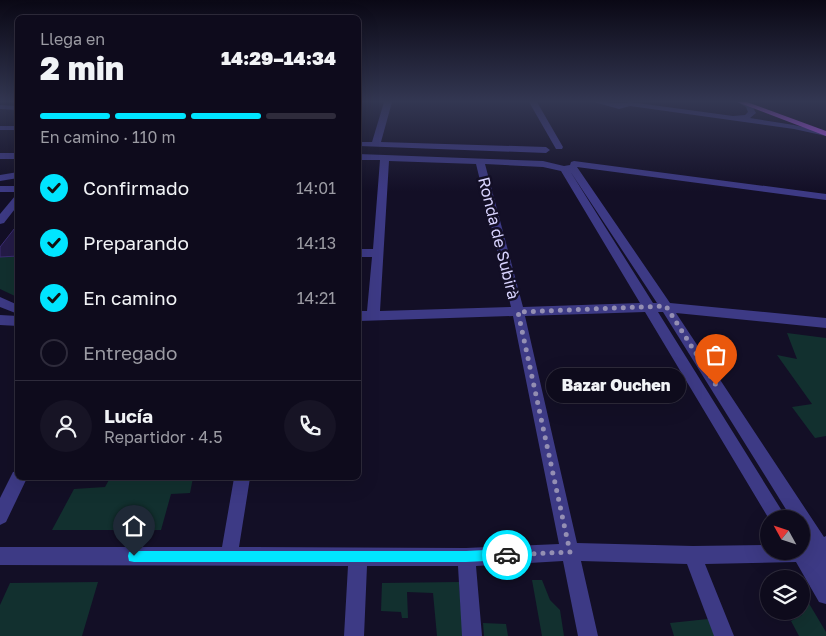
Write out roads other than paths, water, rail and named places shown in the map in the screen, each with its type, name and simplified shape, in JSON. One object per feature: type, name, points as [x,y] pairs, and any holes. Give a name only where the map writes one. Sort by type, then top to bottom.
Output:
[{"type":"street","points":[[376,144],[380,132]]},
{"type":"street","points":[[540,132],[548,149],[566,160]]},
{"type":"street","points":[[550,132],[633,281],[773,510]]},
{"type":"street","points":[[361,144],[548,149],[566,160],[666,306],[824,550],[810,551]]},
{"type":"street","points":[[0,156],[15,156]]},
{"type":"street","points":[[361,157],[480,162],[566,160],[826,197]]},
{"type":"street","points":[[373,316],[385,158]]},
{"type":"street","name":"Ronda de Subirà","points":[[480,162],[518,312],[588,636]]},
{"type":"street","points":[[0,178],[15,176]]},
{"type":"street","points":[[0,188],[15,189]]},
{"type":"street","points":[[0,221],[15,202]]},
{"type":"street","points":[[361,253],[377,253]]},
{"type":"street","points":[[0,302],[15,309]]},
{"type":"street","points":[[361,316],[666,306],[826,323]]},
{"type":"street","points":[[0,320],[15,321]]},
{"type":"street","points":[[0,516],[19,480]]},
{"type":"street","points":[[229,557],[242,480]]},
{"type":"street","points":[[0,556],[466,557],[570,552],[693,555],[760,553]]},
{"type":"street","points":[[693,555],[724,636]]},
{"type":"street","points":[[354,636],[358,557]]},
{"type":"street","points":[[466,557],[472,636]]},
{"type":"street","points":[[810,559],[821,566],[826,574]]},
{"type":"street","points":[[805,560],[826,595]]},
{"type":"place","name":"Bazar Ouchen","points":[[716,385]]}]
